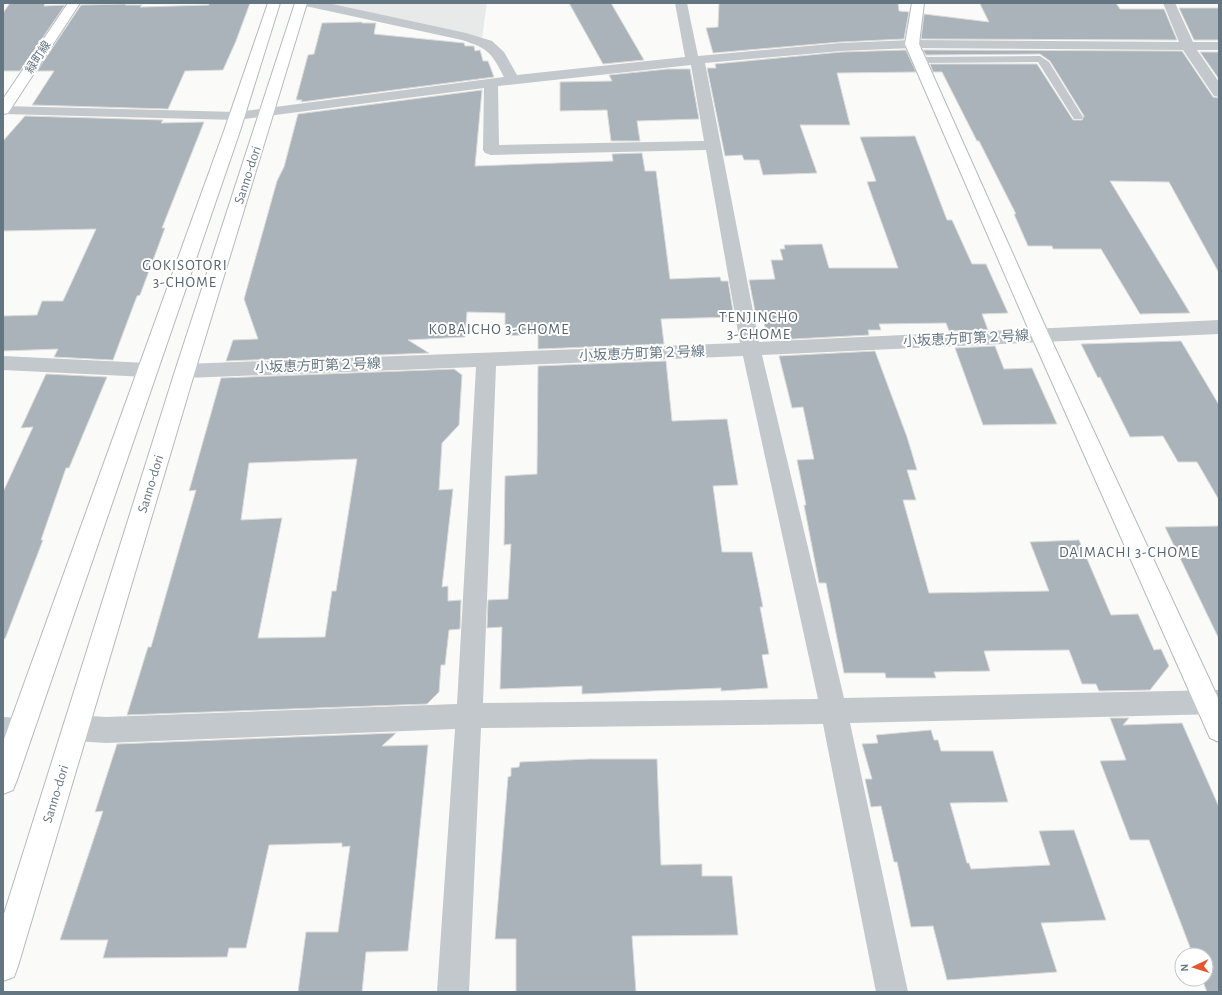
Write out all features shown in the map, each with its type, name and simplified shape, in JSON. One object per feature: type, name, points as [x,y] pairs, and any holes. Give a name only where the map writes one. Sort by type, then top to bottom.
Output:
[{"type":"main road","name":"緑町線","points":[[3,110],[74,3]]},
{"type":"main road","name":"Sanno-dori","points":[[3,780],[12,731],[147,370],[237,116],[274,3]]},
{"type":"main road","name":"Sanno-dori","points":[[3,966],[185,371],[301,3]]},
{"type":"main road","points":[[918,3],[915,52],[1040,335],[1213,702],[1219,728]]},
{"type":"street","points":[[310,3],[466,37],[487,44],[499,55],[513,80]]},
{"type":"street","points":[[681,3],[713,145],[751,349],[834,711],[892,992]]},
{"type":"street","points":[[1169,3],[1188,46],[1219,93]]},
{"type":"street","points":[[3,110],[237,116],[491,82],[694,60],[841,47],[915,52],[1219,46]]},
{"type":"street","points":[[491,82],[491,150],[713,145]]},
{"type":"street","name":"小坂恵方町第２号線","points":[[185,371],[751,349],[1219,327]]},
{"type":"street","points":[[453,992],[469,716],[486,360]]},
{"type":"street","points":[[3,363],[147,370]]},
{"type":"street","points":[[76,728],[106,730],[469,716],[834,711],[1213,702]]},
{"type":"lane","points":[[915,52],[1040,60],[1044,62],[1078,117]]},
{"type":"shaded area","points":[[329,3],[487,3],[482,38]]},
{"type":"building","points":[[10,3],[45,3],[44,6],[65,5],[20,71],[3,71],[3,13]]},
{"type":"building","points":[[209,3],[250,3],[236,41],[223,70],[185,71],[168,109],[32,105],[54,71],[37,71],[81,5],[142,5],[140,7],[209,5]]},
{"type":"building","points":[[569,3],[611,3],[644,60],[603,64]]},
{"type":"building","points":[[719,3],[898,3],[899,11],[909,12],[904,39],[841,42],[713,53],[706,28],[718,27]]},
{"type":"building","points":[[1116,3],[1120,9],[1164,9],[1177,40],[921,39],[924,14],[989,22],[980,4]]},
{"type":"building","points":[[1179,8],[1219,8],[1219,40],[1194,40]]},
{"type":"building","points":[[322,23],[376,23],[374,34],[464,43],[465,46],[474,46],[475,51],[480,50],[483,61],[488,61],[494,77],[301,102],[302,100],[296,100],[308,55],[314,54]]},
{"type":"building","points":[[906,50],[916,72],[837,73],[850,125],[800,125],[817,173],[763,175],[759,160],[744,160],[742,155],[725,156],[707,68],[716,68],[715,64],[841,52]]},
{"type":"building","points":[[923,50],[1182,51],[1213,97],[1219,98],[1219,273],[1169,182],[1110,181],[1190,313],[1140,314],[1101,249],[1053,249],[1052,246],[1028,246],[1014,214],[1016,214],[942,72],[933,72],[930,64],[1037,64],[1073,120],[1082,120],[1084,116],[1050,61],[1040,54],[926,55]]},
{"type":"building","points":[[1200,52],[1219,52],[1219,79]]},
{"type":"building","points":[[668,69],[690,69],[699,119],[637,121],[640,141],[611,141],[607,110],[560,111],[560,82],[612,81],[609,75]]},
{"type":"building","points":[[482,90],[475,166],[613,161],[612,154],[642,153],[645,171],[656,171],[670,279],[720,277],[721,281],[728,281],[734,317],[661,319],[664,344],[538,349],[538,334],[505,336],[505,313],[467,312],[465,337],[408,340],[429,353],[226,361],[233,340],[258,339],[244,299],[277,181],[284,167],[298,114]]},
{"type":"building","points":[[25,116],[163,120],[161,123],[204,122],[162,228],[165,228],[140,295],[137,296],[113,360],[54,357],[58,349],[3,351],[3,316],[37,315],[42,301],[63,301],[96,229],[3,231],[3,141]]},
{"type":"building","points":[[915,136],[947,220],[952,220],[972,264],[986,264],[1008,313],[982,314],[988,330],[949,331],[946,323],[879,324],[881,330],[868,330],[869,335],[775,340],[773,332],[765,327],[763,316],[756,316],[749,280],[775,279],[771,260],[783,260],[780,249],[785,249],[784,245],[822,244],[829,268],[898,268],[867,182],[876,181],[860,137]]},
{"type":"building","points":[[1181,341],[1219,405],[1219,500],[1197,462],[1178,462],[1163,436],[1130,437],[1100,377],[1098,378],[1081,344]]},
{"type":"building","points":[[995,346],[1004,369],[1032,368],[1057,424],[983,425],[955,348]]},
{"type":"building","points":[[875,351],[907,437],[917,470],[907,470],[916,500],[903,500],[929,593],[1049,591],[1030,542],[1079,540],[1111,615],[1138,614],[1154,650],[1161,649],[1169,666],[1150,690],[1099,691],[1096,684],[1082,684],[1069,650],[984,651],[990,671],[934,672],[936,678],[886,678],[885,673],[844,673],[826,583],[819,583],[797,460],[814,459],[803,407],[792,408],[779,356]]},
{"type":"building","points":[[666,361],[672,421],[727,419],[738,485],[713,486],[722,552],[752,552],[763,607],[760,607],[769,654],[762,655],[768,688],[721,691],[721,688],[582,694],[582,686],[500,689],[502,627],[487,628],[488,600],[508,599],[511,544],[504,545],[505,476],[537,474],[538,366]]},
{"type":"building","points":[[454,369],[462,375],[459,425],[442,443],[439,490],[453,489],[442,587],[448,586],[448,601],[461,600],[460,629],[449,630],[445,665],[441,665],[439,692],[427,704],[127,715],[148,647],[151,647],[196,490],[189,491],[221,378]],"holes":[[[357,459],[336,591],[332,591],[325,637],[258,638],[282,518],[241,520],[249,463]]]},
{"type":"building","points":[[46,374],[107,377],[69,468],[66,468],[41,540],[43,540],[5,639],[3,638],[3,492],[33,427],[21,428]]},
{"type":"building","points":[[1219,526],[1219,639],[1165,527]]},
{"type":"building","points":[[1110,718],[1129,718],[1123,725],[1182,723],[1219,807],[1219,992],[1207,992],[1205,987],[1214,987],[1214,947],[1190,947],[1149,840],[1130,840],[1100,761],[1126,760]]},
{"type":"building","points":[[931,730],[934,740],[938,740],[941,751],[993,751],[1008,802],[950,803],[967,863],[969,863],[971,869],[1050,865],[1039,831],[1074,830],[1106,920],[1041,923],[1057,972],[947,980],[933,926],[911,927],[897,862],[894,862],[881,806],[871,807],[865,779],[872,779],[862,744],[878,743],[876,735]]},
{"type":"building","points":[[396,733],[382,746],[428,745],[408,951],[366,952],[362,992],[298,992],[306,932],[338,932],[350,846],[342,847],[342,843],[269,845],[246,948],[229,948],[227,957],[103,958],[108,940],[60,940],[103,811],[95,812],[117,744]]},
{"type":"building","points":[[590,759],[657,759],[661,865],[702,864],[702,876],[732,876],[738,935],[632,936],[636,992],[516,992],[516,939],[495,939],[508,777],[511,776],[511,768],[519,767],[520,762]]},
{"type":"district","name":"GOKISOTORI 3-CHOME","points":[[185,274]]},
{"type":"district","name":"TENJINCHO 3-CHOME","points":[[759,326]]},
{"type":"district","name":"KOBAICHO 3-CHOME","points":[[499,329]]},
{"type":"district","name":"DAIMACHI 3-CHOME","points":[[1129,552]]}]
